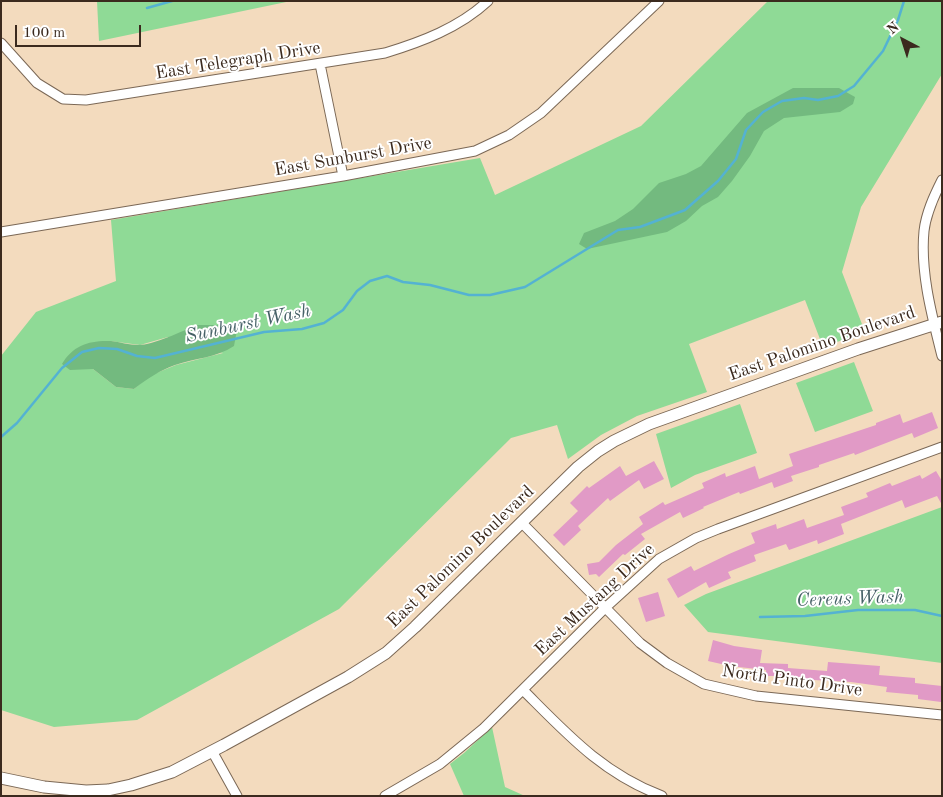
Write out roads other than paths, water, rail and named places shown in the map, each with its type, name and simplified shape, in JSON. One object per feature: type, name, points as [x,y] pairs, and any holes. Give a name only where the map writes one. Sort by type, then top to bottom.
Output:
[{"type":"street","name":"East Telegraph Drive","points":[[1,43],[37,83],[63,99],[86,100],[384,53],[420,42],[456,25],[488,1]]},
{"type":"street","name":"East Sunburst Drive","points":[[1,232],[344,176],[475,151],[509,135],[541,113],[658,1]]},
{"type":"street","points":[[320,64],[344,176]]},
{"type":"street","points":[[942,180],[931,203],[924,230],[924,266],[938,323],[942,356]]},
{"type":"street","name":"East Palomino Boulevard","points":[[1,778],[44,787],[86,791],[108,790],[131,785],[172,772],[212,752],[374,662],[415,627],[578,467],[614,440],[649,424],[938,323]]},
{"type":"street","name":"East Mustang Drive","points":[[385,796],[440,764],[484,728],[605,608],[659,559],[696,538],[942,447]]},
{"type":"street","name":"North Pinto Drive","points":[[522,522],[640,643],[667,663],[704,684],[756,696],[942,715]]},
{"type":"street","points":[[523,690],[584,750],[608,769],[626,780],[662,796]]},
{"type":"street","points":[[212,752],[237,796]]},
{"type":"waterway","points":[[147,8],[172,1]]},
{"type":"waterway","name":"Sunburst Wash","points":[[1,437],[17,423],[62,368],[82,352],[99,348],[117,349],[137,356],[155,358],[264,332],[302,329],[324,323],[343,310],[357,291],[370,281],[387,276],[403,282],[430,285],[469,295],[490,295],[525,287],[618,230],[640,227],[685,210],[718,181],[736,159],[746,130],[763,112],[782,101],[804,98],[818,100],[838,96],[854,86],[883,51],[898,20],[904,1]]},
{"type":"waterway","name":"Cereus Wash","points":[[760,617],[805,616],[858,610],[915,610],[942,616]]}]
